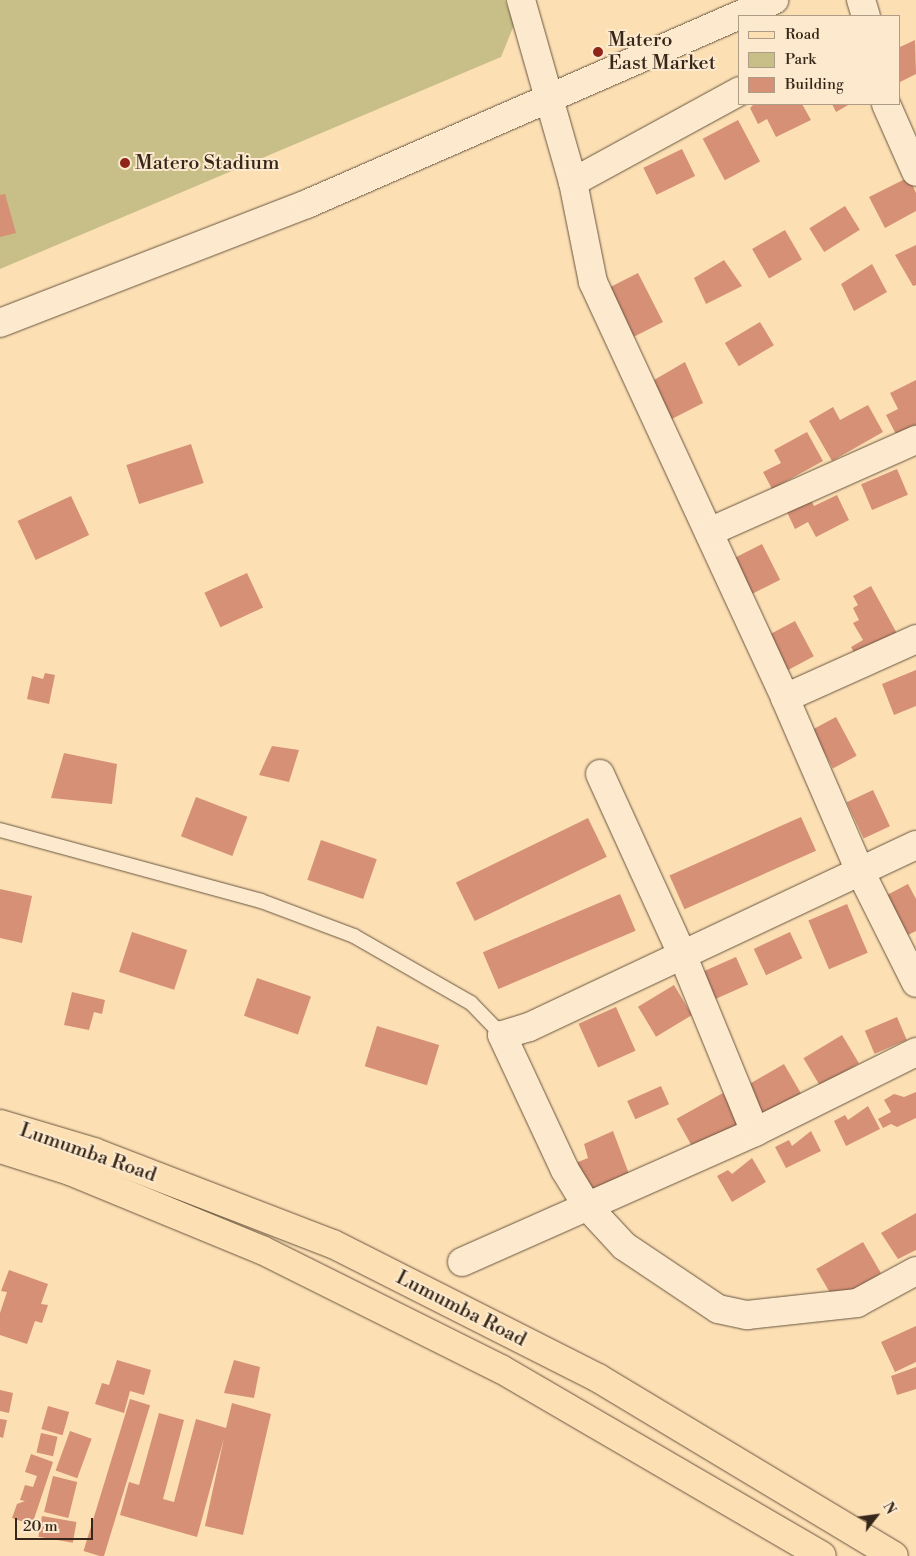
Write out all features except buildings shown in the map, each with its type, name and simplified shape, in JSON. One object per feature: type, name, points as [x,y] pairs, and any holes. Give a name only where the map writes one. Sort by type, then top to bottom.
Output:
[{"type":"main road","name":"Lumumba Road","points":[[0,1124],[94,1152],[333,1244],[598,1378],[894,1556]]},
{"type":"main road","name":"Lumumba Road","points":[[0,1148],[70,1171],[289,1263],[501,1369],[822,1556]]},
{"type":"street","points":[[521,0],[547,100],[573,182],[593,282],[786,698],[860,870],[916,984]]},
{"type":"street","points":[[740,15],[774,0]]},
{"type":"street","points":[[861,0],[866,15]]},
{"type":"street","points":[[0,323],[307,204],[738,16]]},
{"type":"street","points":[[573,182],[738,92]]},
{"type":"street","points":[[886,105],[916,172]]},
{"type":"street","points":[[709,532],[916,440]]},
{"type":"street","points":[[786,698],[916,640]]},
{"type":"street","points":[[600,774],[682,954],[755,1132]]},
{"type":"street","points":[[916,844],[529,1027],[502,1035],[565,1170],[587,1206],[624,1246],[718,1309],[732,1314],[856,1302],[916,1271]]},
{"type":"street","points":[[462,1262],[755,1132],[916,1052]]},
{"type":"lane","points":[[0,830],[261,901],[354,936],[471,1003],[502,1035]]},
{"type":"green space","name":"Matero Stadium","points":[[0,0],[505,0],[514,25],[501,57],[0,269]]},
{"type":"place","name":"Matero East Market","points":[[598,52]]},
{"type":"place","name":"Matero Stadium","points":[[125,163]]}]
